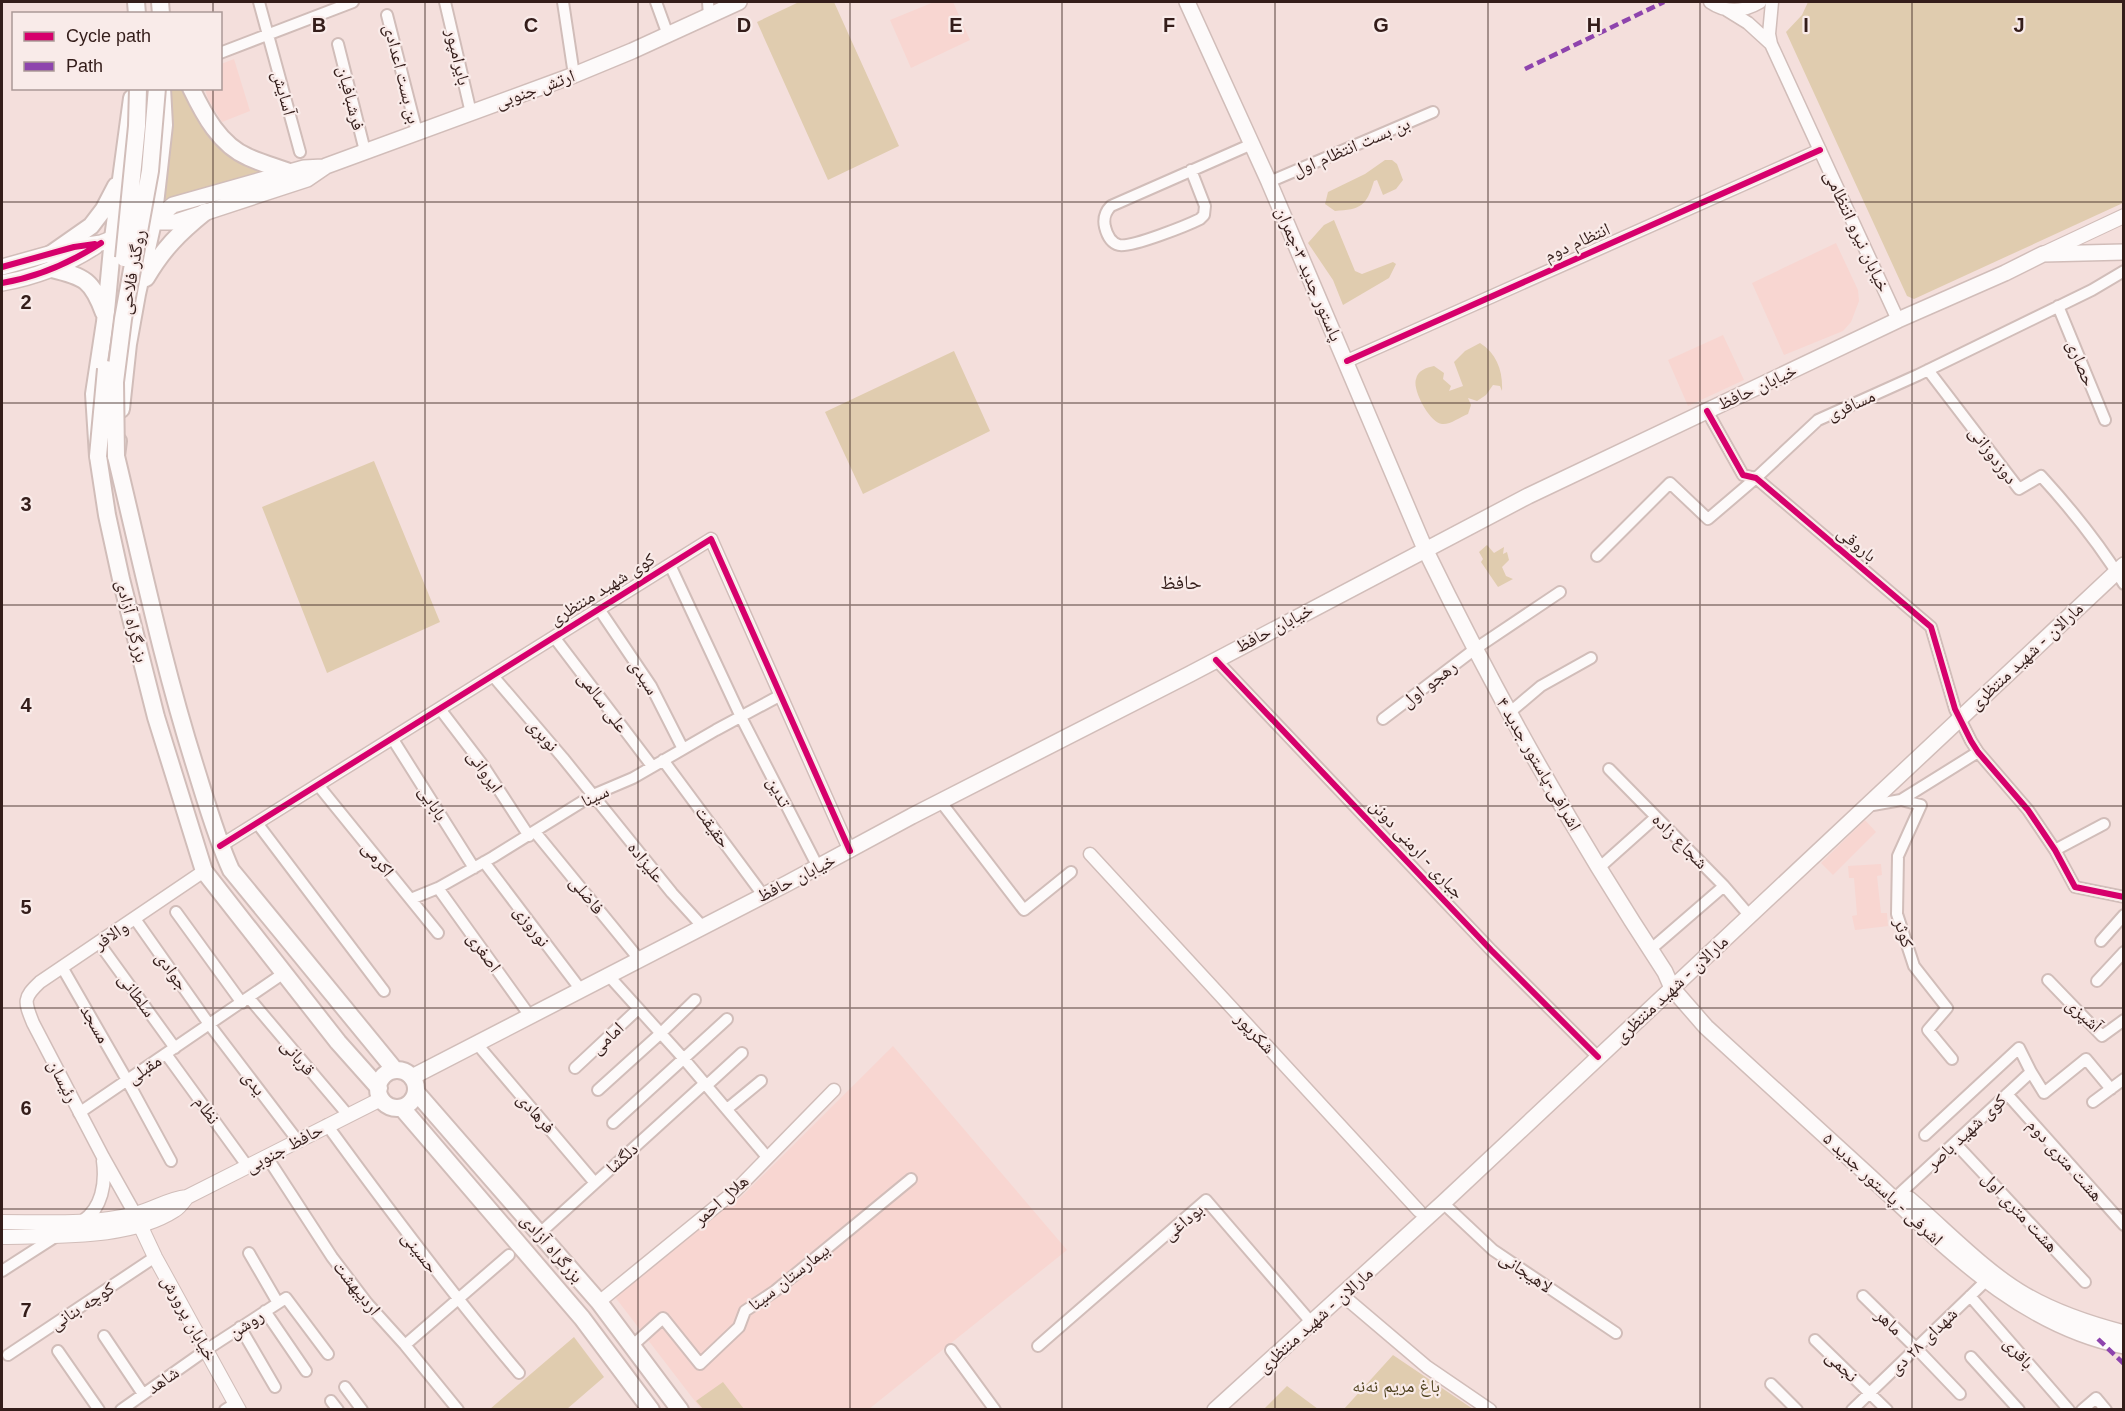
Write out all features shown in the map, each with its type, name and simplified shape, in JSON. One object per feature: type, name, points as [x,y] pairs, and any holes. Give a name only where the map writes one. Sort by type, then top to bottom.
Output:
[{"type":"highway","name":"بزرگراه آزادی","points":[[135,90],[122,175],[107,241],[106,317],[94,394],[98,456],[107,515],[150,694],[204,871],[380,1093]]},
{"type":"highway","name":"روگذر فلاحی","points":[[98,456],[104,379],[132,193],[137,126],[135,90]]},
{"type":"highway","name":"روگذر فلاحی","points":[[116,456],[115,382],[123,319],[150,171],[158,90]]},
{"type":"highway","name":"بزرگراه آزادی","points":[[162,90],[164,125],[153,222],[128,344],[116,456],[163,653],[220,846],[231,870],[395,1071]]},
{"type":"highway","points":[[192,90],[204,113],[223,139],[246,157],[289,172]]},
{"type":"highway","points":[[106,317],[97,293],[84,279],[52,262],[91,226],[104,209],[122,175]]},
{"type":"highway","points":[[137,294],[157,259],[175,237],[205,212]]},
{"type":"highway","points":[[395,1071],[401,1071],[414,1085],[411,1102],[402,1108],[390,1107],[380,1093],[384,1076],[395,1071]]},
{"type":"highway","name":"بزرگراه آزادی","points":[[414,1085],[599,1302],[680,1410]]},
{"type":"highway","name":"بزرگراه آزادی","points":[[402,1108],[582,1318],[651,1410]]},
{"type":"main road","name":"ارتش جنوبی","points":[[326,166],[574,75],[668,35],[708,9],[739,2]]},
{"type":"main road","name":"پاستور جدید ۳-چمران","points":[[1187,2],[1269,182],[1425,549]]},
{"type":"main road","points":[[153,222],[176,222],[307,179],[326,166]]},
{"type":"main road","points":[[2,267],[77,259],[107,241],[153,222],[173,205],[304,168],[326,166]]},
{"type":"main road","points":[[2043,254],[2124,216]]},
{"type":"main road","name":"خیابان حافظ","points":[[414,1085],[477,1044],[530,1016],[1585,467],[2043,254],[2124,252]]},
{"type":"main road","points":[[2,283],[36,276],[52,262]]},
{"type":"main road","name":"اشرافی-پاستور جدید ۴","points":[[1425,549],[1509,713],[1650,950],[1675,986]]},
{"type":"main road","name":"مارالان - شهید منتظری","points":[[1215,1410],[1443,1203],[2119,570]]},
{"type":"main road","name":"اشرفی - پاستور جدید ۵","points":[[1675,986],[1706,1027],[1898,1195],[1962,1261],[2055,1310],[2096,1326],[2124,1333]]},
{"type":"main road","name":"حافظ جنوبی","points":[[2,1237],[100,1232],[177,1209],[187,1197],[348,1115],[380,1093]]},
{"type":"main road","name":"حافظ جنوبی","points":[[2,1222],[138,1219]]},
{"type":"main road","name":"خیابان پرورش","points":[[138,1219],[155,1257],[234,1407]]},
{"type":"main road","name":"اشرفی - پاستور جدید ۵","points":[[1990,1276],[2014,1301],[2056,1323],[2098,1340],[2124,1346]]},
{"type":"street","name":"آسایش","points":[[259,2],[300,152]]},
{"type":"street","points":[[222,52],[268,35],[337,4],[353,2]]},
{"type":"street","name":"بایرامپور","points":[[445,2],[471,113]]},
{"type":"street","points":[[563,2],[574,75]]},
{"type":"street","points":[[656,2],[668,35]]},
{"type":"street","name":"خیابان نیرو انتظامی","points":[[1710,2],[1748,22],[1771,44]]},
{"type":"street","points":[[1727,10],[1739,10],[1760,2]]},
{"type":"street","name":"خیابان نیرو انتظامی","points":[[1772,2],[1769,34],[1771,44],[1898,320]]},
{"type":"street","name":"بن بست اعدادی","points":[[387,15],[417,132]]},
{"type":"street","name":"فرشبافیان","points":[[338,44],[365,151]]},
{"type":"street","name":"بن بست انتظام اول","points":[[1269,182],[1433,112]]},
{"type":"street","points":[[1191,170],[1205,206],[1204,215],[1200,219],[1131,245],[1118,244],[1109,238],[1104,216],[1112,206],[1191,170],[1252,144]]},
{"type":"street","name":"انتظام دوم","points":[[1347,362],[1820,150]]},
{"type":"street","name":"مسافری","points":[[1597,556],[1670,483],[1708,519],[1818,420],[1928,370],[2092,290],[2124,271]]},
{"type":"street","name":"حصاری","points":[[2058,306],[2105,420]]},
{"type":"street","name":"دوزدوزانی","points":[[1928,370],[2019,489],[2041,476],[2079,518],[2119,570]]},
{"type":"street","name":"باروقی","points":[[1707,411],[1743,475],[1756,478],[1931,627],[1955,709],[1978,753],[2028,810],[2055,850],[2075,887],[2124,897]]},
{"type":"street","name":"کوی شهید منتظری","points":[[220,846],[711,539],[850,850]]},
{"type":"street","points":[[670,565],[741,717]]},
{"type":"street","name":"رهجو اول","points":[[1383,719],[1475,648],[1560,592]]},
{"type":"street","name":"سیدی","points":[[599,609],[651,687],[683,749]]},
{"type":"street","name":"علی سالمی","points":[[554,638],[652,766]]},
{"type":"street","points":[[1509,713],[1541,686],[1591,658]]},
{"type":"street","name":"جباری - ارمنی دونن","points":[[1216,660],[1491,950],[1598,1058]]},
{"type":"street","name":"نوبری","points":[[493,676],[593,795]]},
{"type":"street","name":"سینا","points":[[411,900],[479,865],[593,795],[633,778],[781,695]]},
{"type":"street","name":"ایروانی","points":[[440,709],[532,834]]},
{"type":"street","name":"تدین","points":[[741,717],[818,867]]},
{"type":"street","name":"بابایی","points":[[392,738],[479,865]]},
{"type":"street","points":[[1866,806],[1901,800],[1978,753]]},
{"type":"street","name":"حقیقت","points":[[663,760],[763,895]]},
{"type":"street","name":"شجاع زاده","points":[[1609,769],[1724,886],[1749,915]]},
{"type":"street","name":"اکرمی","points":[[318,785],[438,933]]},
{"type":"street","name":"علیزاده","points":[[593,795],[672,893],[702,926]]},
{"type":"street","name":"کوثر","points":[[1901,800],[1922,805],[1898,856],[1897,914],[1914,966],[1947,1008],[1928,1030],[1952,1059]]},
{"type":"street","points":[[941,802],[1024,910],[1071,872]]},
{"type":"street","points":[[1600,867],[1656,817]]},
{"type":"street","points":[[257,823],[384,991]]},
{"type":"street","points":[[2055,850],[2104,824]]},
{"type":"street","name":"فاضلی","points":[[532,834],[639,959]]},
{"type":"street","name":"شکرپور","points":[[1090,854],[1419,1211]]},
{"type":"street","name":"نوروزی","points":[[479,865],[580,990]]},
{"type":"street","name":"والافر","points":[[25,1004],[29,993],[40,982],[204,871]]},
{"type":"street","points":[[1650,950],[1724,886]]},
{"type":"street","name":"اصغری","points":[[438,888],[530,1016]]},
{"type":"street","name":"قربانی","points":[[176,912],[245,1000],[348,1115]]},
{"type":"street","points":[[2101,941],[2124,915]]},
{"type":"street","name":"جوادی","points":[[135,919],[209,1024]]},
{"type":"street","name":"سلطانی","points":[[99,943],[170,1051]]},
{"type":"street","points":[[2097,981],[2124,952]]},
{"type":"street","name":"مسجد","points":[[62,967],[171,1161]]},
{"type":"street","name":"مقبلی","points":[[80,1113],[284,973]]},
{"type":"street","points":[[608,975],[684,1059],[766,1157]]},
{"type":"street","name":"آشپزی","points":[[2048,980],[2102,1036],[2124,1020]]},
{"type":"street","points":[[598,1090],[695,1000]]},
{"type":"street","name":"رئیسان","points":[[25,1004],[102,1157],[138,1219]]},
{"type":"street","name":"امامی","points":[[575,1068],[638,1009]]},
{"type":"street","points":[[613,1123],[727,1019]]},
{"type":"street","name":"یدی","points":[[209,1024],[298,1141]]},
{"type":"street","name":"فرهادی","points":[[477,1044],[595,1183]]},
{"type":"street","points":[[1925,1135],[2019,1048],[2044,1093],[2086,1059],[2111,1089]]},
{"type":"street","name":"نظام","points":[[170,1051],[248,1167]]},
{"type":"street","name":"دلگشا","points":[[540,1233],[742,1053]]},
{"type":"street","name":"کوی شهید باصر","points":[[1898,1195],[2031,1072]]},
{"type":"street","points":[[2093,1102],[2124,1079]]},
{"type":"street","points":[[727,1109],[761,1080]]},
{"type":"street","name":"هلال احمر","points":[[599,1302],[735,1191],[834,1090]]},
{"type":"street","name":"هشت متری دوم","points":[[2007,1095],[2124,1225]]},
{"type":"street","name":"حسینی","points":[[327,1125],[406,1234],[519,1373]]},
{"type":"street","name":"هشت متری اول","points":[[1955,1143],[2085,1282]]},
{"type":"street","points":[[82,1221],[98,1205],[105,1176],[102,1157]]},
{"type":"street","name":"اردیبهشت","points":[[267,1157],[332,1257],[367,1303],[458,1410]]},
{"type":"street","name":"بیمارستان سینا","points":[[632,1346],[663,1318],[700,1364],[739,1327],[745,1311],[775,1291],[911,1179]]},
{"type":"street","name":"بوداغی","points":[[1038,1346],[1206,1200],[1311,1322]]},
{"type":"street","name":"لاهیجانی","points":[[1443,1203],[1493,1250],[1616,1333]]},
{"type":"street","points":[[2,1271],[58,1235]]},
{"type":"street","points":[[249,1253],[282,1300],[328,1354]]},
{"type":"street","points":[[405,1345],[509,1256]]},
{"type":"street","name":"کوچه بنانی","points":[[8,1355],[155,1257]]},
{"type":"street","name":"شهدای ۲۸ دی","points":[[1852,1410],[1990,1276]]},
{"type":"street","points":[[1341,1294],[1427,1367],[1490,1410]]},
{"type":"street","name":"ماهر","points":[[1863,1296],[1960,1394]]},
{"type":"street","name":"باقری","points":[[1970,1296],[2068,1410]]},
{"type":"street","name":"روشن","points":[[206,1350],[282,1300]]},
{"type":"street","points":[[265,1311],[306,1371]]},
{"type":"street","points":[[240,1327],[275,1387]]},
{"type":"street","points":[[104,1336],[143,1394]]},
{"type":"street","name":"نجمی","points":[[1815,1340],[1887,1410]]},
{"type":"street","name":"شاهد","points":[[121,1410],[206,1350]]},
{"type":"street","points":[[951,1350],[995,1410]]},
{"type":"street","points":[[58,1351],[99,1410]]},
{"type":"street","points":[[1971,1357],[2019,1410]]},
{"type":"street","points":[[1771,1384],[1797,1410]]},
{"type":"street","points":[[345,1387],[362,1410]]},
{"type":"street","points":[[2082,1410],[2096,1398],[2106,1410]]},
{"type":"shaded area","points":[[934,2],[953,2],[970,40],[911,68],[890,20]]},
{"type":"shaded area","points":[[234,59],[250,111],[222,122],[205,90],[222,90],[222,64]]},
{"type":"shaded area","points":[[1836,243],[1858,290],[1859,301],[1851,322],[1843,331],[1784,355],[1752,283]]},
{"type":"shaded area","points":[[1723,335],[1744,380],[1688,406],[1668,360]]},
{"type":"shaded area","points":[[1865,820],[1876,832],[1833,875],[1821,863]]},
{"type":"shaded area","points":[[1881,864],[1882,875],[1877,876],[1881,913],[1887,913],[1888,926],[1855,930],[1852,916],[1857,915],[1854,878],[1849,878],[1848,866]]},
{"type":"shaded area","points":[[893,1046],[1067,1250],[869,1409],[701,1409],[615,1297],[703,1223],[740,1198]]},
{"type":"green space","points":[[799,2],[834,2],[899,146],[828,180],[757,22]]},
{"type":"green space","points":[[1808,2],[2123,2],[2123,203],[1914,299],[1907,296],[1786,32],[1802,15]]},
{"type":"green space","points":[[170,90],[186,90],[192,103],[273,172],[164,200]]},
{"type":"green space","points":[[1385,160],[1392,160],[1397,164],[1403,180],[1396,189],[1383,195],[1377,180],[1374,181],[1365,201],[1357,207],[1335,211],[1325,204],[1328,192],[1365,174]]},
{"type":"green space","points":[[1334,220],[1355,271],[1362,274],[1393,262],[1396,264],[1389,278],[1343,305],[1333,280],[1308,243],[1324,225]]},
{"type":"green space","points":[[1480,343],[1491,352],[1498,364],[1502,391],[1500,386],[1493,385],[1486,395],[1477,401],[1468,398],[1471,405],[1468,414],[1448,423],[1437,422],[1427,412],[1419,398],[1415,384],[1417,376],[1423,370],[1434,366],[1444,373],[1443,379],[1451,386],[1449,391],[1463,386],[1454,362],[1465,351]]},
{"type":"green space","points":[[954,351],[990,431],[863,494],[825,412]]},
{"type":"green space","points":[[374,461],[440,622],[327,673],[262,507]]},
{"type":"green space","points":[[1487,545],[1494,553],[1504,547],[1503,554],[1507,552],[1509,560],[1502,567],[1506,576],[1513,579],[1498,587],[1481,562],[1483,559],[1479,552]]},
{"type":"green space","points":[[574,1337],[604,1377],[567,1409],[490,1409]]},
{"type":"green space","name":"باغ مریم نه‌نه","points":[[1393,1355],[1473,1409],[1344,1409]]},
{"type":"green space","points":[[723,1382],[744,1409],[703,1409],[696,1401]]},
{"type":"green space","name":"باغ مریم نه‌نه","points":[[1287,1386],[1318,1409],[1264,1409]]},
{"type":"marked path","points":[[1525,69],[1664,2]]},
{"type":"marked path","points":[[2098,1339],[2124,1364]]},
{"type":"cycle path","points":[[1347,361],[1820,150]]},
{"type":"cycle path","points":[[2,283],[53,268],[101,243]]},
{"type":"cycle path","points":[[2,267],[74,247],[95,244]]},
{"type":"cycle path","points":[[1707,411],[1743,475],[1756,478],[1931,627],[1955,709],[1971,741],[2028,810],[2055,850],[2075,887],[2124,897]]},
{"type":"cycle path","points":[[220,846],[711,539],[850,851]]},
{"type":"cycle path","points":[[1216,660],[1491,950],[1598,1057]]},
{"type":"district","name":"حافظ","points":[[1181,582]]}]
